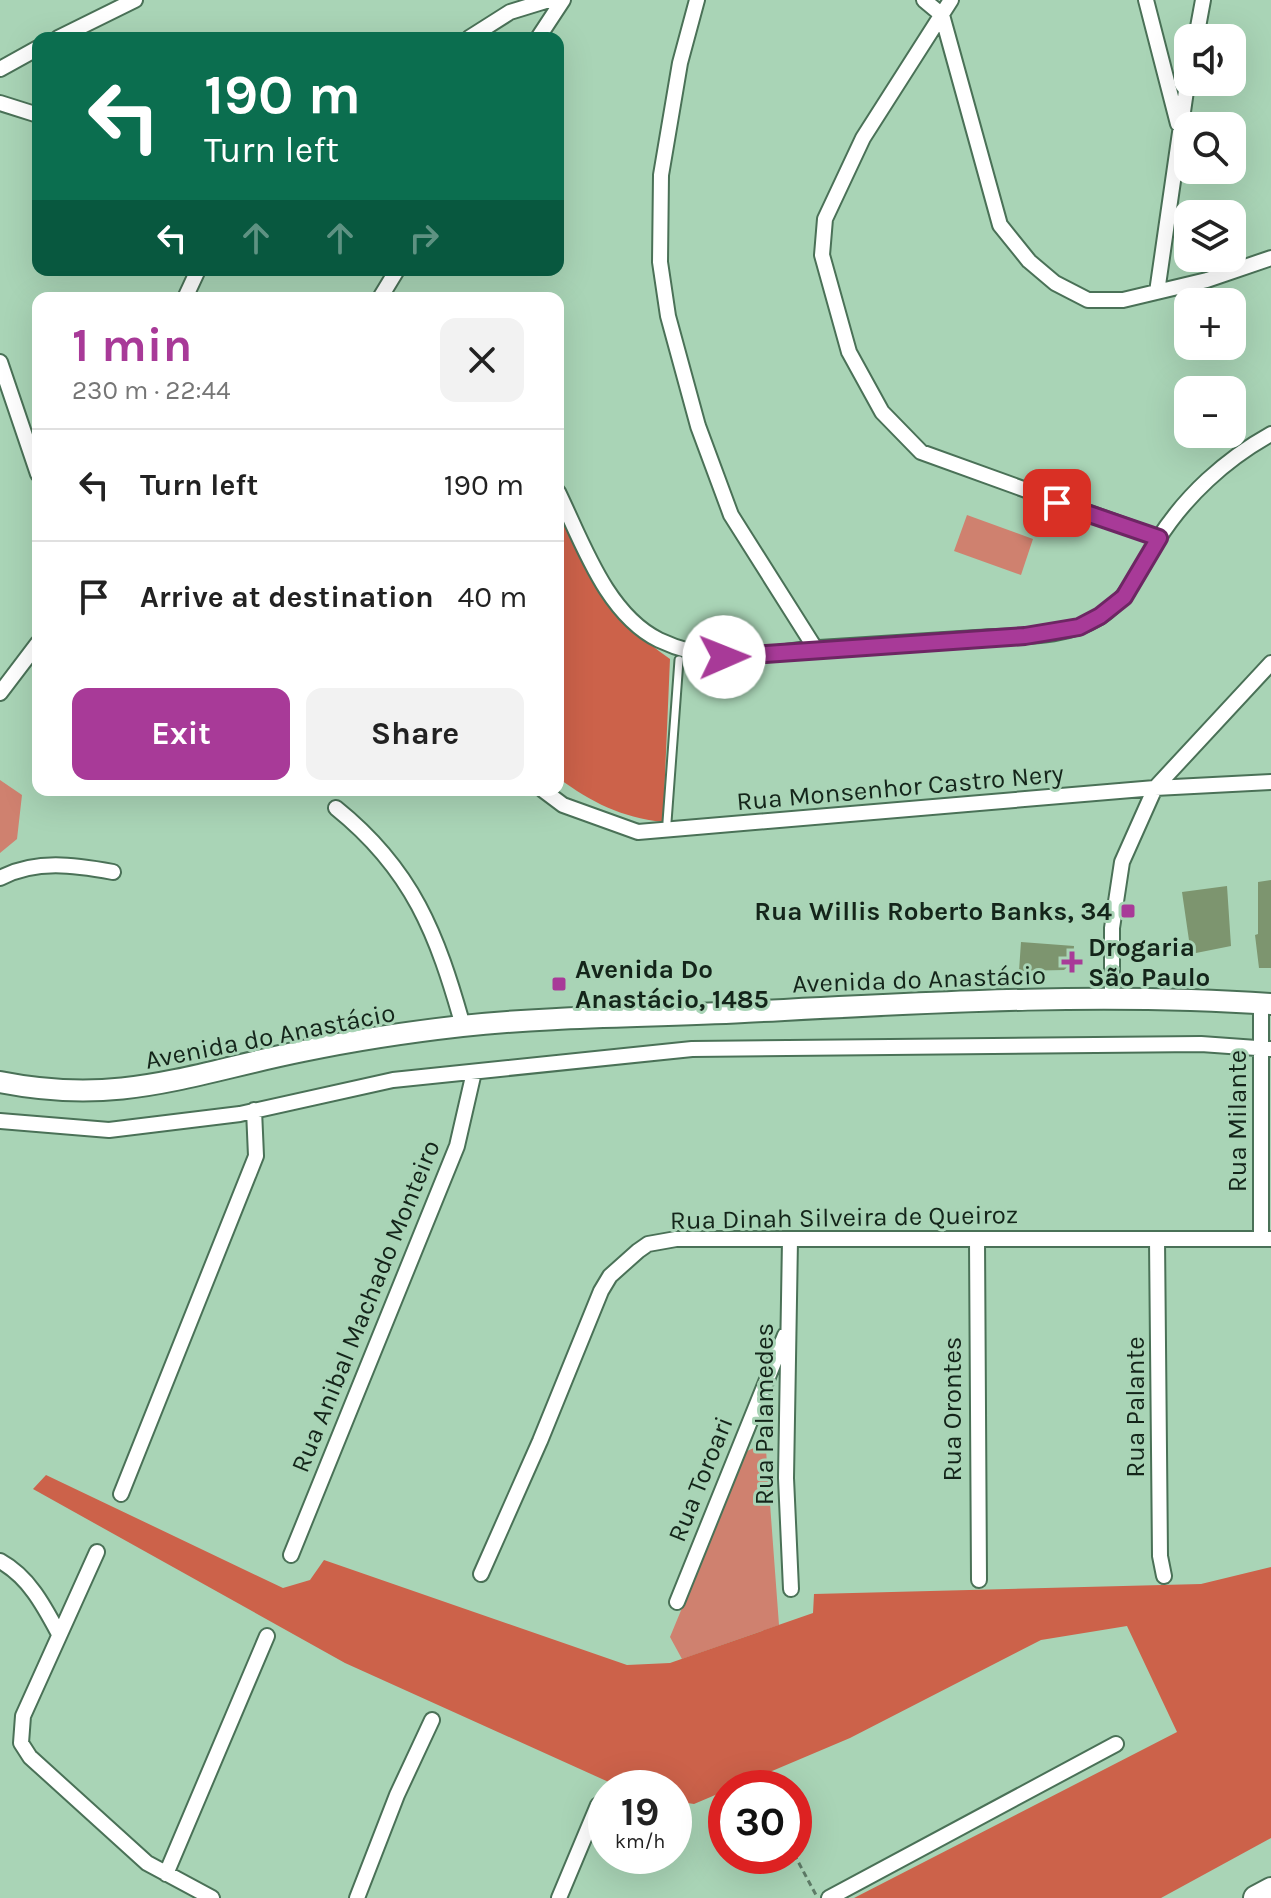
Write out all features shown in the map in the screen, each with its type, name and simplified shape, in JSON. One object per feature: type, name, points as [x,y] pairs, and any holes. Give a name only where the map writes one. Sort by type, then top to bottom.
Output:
[{"type":"highway","points":[[1256,1898],[1271,1890]]},
{"type":"main road","name":"Avenida do Anastácio","points":[[0,1082],[39,1090],[91,1093],[146,1088],[304,1051],[463,1026],[866,1005],[1112,1000],[1266,1004]]},
{"type":"street","points":[[70,32],[135,0]]},
{"type":"street","points":[[478,32],[510,12],[549,0]]},
{"type":"street","points":[[542,32],[563,0]]},
{"type":"street","points":[[697,0],[680,63],[661,175],[660,262],[668,316],[698,426],[731,515],[815,648]]},
{"type":"street","points":[[924,0],[942,15],[1000,225],[1029,261],[1055,283],[1088,300],[1123,300],[1271,258]]},
{"type":"street","points":[[951,0],[863,138],[825,219],[822,255],[849,352],[882,412],[921,452],[1159,538]]},
{"type":"street","points":[[1146,0],[1175,112]]},
{"type":"street","points":[[1199,24],[1203,0]]},
{"type":"street","points":[[0,69],[32,51]]},
{"type":"street","points":[[0,103],[32,113]]},
{"type":"street","points":[[1157,292],[1174,174]]},
{"type":"street","points":[[0,362],[32,438]]},
{"type":"street","points":[[564,504],[606,587],[621,607],[656,638],[680,648],[724,657],[757,656],[815,648],[1025,636],[1079,627],[1100,616],[1124,597],[1159,538],[1203,483],[1248,447],[1271,434]]},
{"type":"street","points":[[0,693],[32,651]]},
{"type":"street","points":[[1112,1000],[1112,928],[1122,862],[1155,788],[1271,663]]},
{"type":"street","points":[[22,664],[32,668]]},
{"type":"street","name":"Rua Monsenhor Castro Nery","points":[[551,796],[563,805],[638,832],[1155,788],[1271,782]]},
{"type":"street","points":[[336,808],[371,836],[418,901],[445,960],[463,1026]]},
{"type":"street","points":[[0,878],[42,865],[72,865],[113,872]]},
{"type":"street","name":"Rua Milante","points":[[1266,1004],[1266,1239]]},
{"type":"street","points":[[0,1121],[54,1128],[109,1130],[254,1110],[393,1080],[620,1055],[750,1047],[1201,1044],[1266,1048]]},
{"type":"street","name":"Rua Anibal Machado Monteiro","points":[[291,1555],[457,1146],[474,1072]]},
{"type":"street","points":[[121,1494],[256,1156],[254,1110]]},
{"type":"street","name":"Rua Dinah Silveira de Queiroz","points":[[481,1574],[610,1276],[648,1244],[676,1239],[1266,1239]]},
{"type":"street","name":"Rua Orontes","points":[[977,1239],[979,1580]]},
{"type":"street","name":"Rua Palante","points":[[1157,1239],[1160,1556],[1164,1576]]},
{"type":"street","name":"Rua Palamedes","points":[[790,1240],[786,1478],[791,1589]]},
{"type":"street","name":"Rua Toroari","points":[[677,1602],[787,1330]]},
{"type":"street","points":[[97,1552],[23,1716],[21,1743],[30,1757],[103,1826],[166,1874],[212,1898]]},
{"type":"street","points":[[0,1561],[26,1581],[42,1601],[59,1634]]},
{"type":"street","points":[[166,1874],[267,1636]]},
{"type":"street","points":[[357,1898],[397,1795],[432,1720]]},
{"type":"street","points":[[829,1898],[1116,1744]]},
{"type":"street","points":[[559,1898],[588,1829]]},
{"type":"lane","points":[[667,822],[679,660]]},
{"type":"path","points":[[804,1874],[817,1898]]},
{"type":"shaded area","points":[[967,515],[1033,539],[1021,575],[954,551]]},
{"type":"shaded area","points":[[564,521],[592,574],[616,610],[631,627],[670,659],[663,822],[633,817],[583,795],[564,782]]},
{"type":"shaded area","points":[[0,780],[22,795],[17,839],[0,853]]},
{"type":"shaded area","points":[[756,1447],[766,1450],[779,1625],[682,1659],[670,1637],[747,1451]]},
{"type":"shaded area","points":[[46,1475],[283,1588],[310,1580],[324,1560],[627,1665],[670,1663],[813,1613],[814,1594],[1201,1584],[1271,1567],[1271,1838],[1161,1898],[854,1898],[1177,1732],[1127,1626],[1041,1640],[850,1738],[774,1770],[708,1770],[708,1798],[694,1804],[692,1770],[588,1770],[588,1773],[345,1663],[33,1489]]},
{"type":"building","points":[[1271,880],[1271,968],[1259,968],[1255,935],[1258,934],[1258,882]]},
{"type":"building","points":[[1227,886],[1231,946],[1191,954],[1182,892]]},
{"type":"building","points":[[1021,942],[1074,946],[1073,962],[1064,970],[1019,971]]},
{"type":"place","name":"Rua Willis Roberto Banks, 34","points":[[1128,911]]},
{"type":"place","name":"Drogaria São Paulo","points":[[1072,962]]},
{"type":"place","name":"Avenida Do Anastácio, 1485","points":[[559,984]]},
{"type":"route","points":[[724,657],[815,648],[1053,634],[1079,627],[1100,616],[1124,597],[1159,538],[1057,503]]}]
